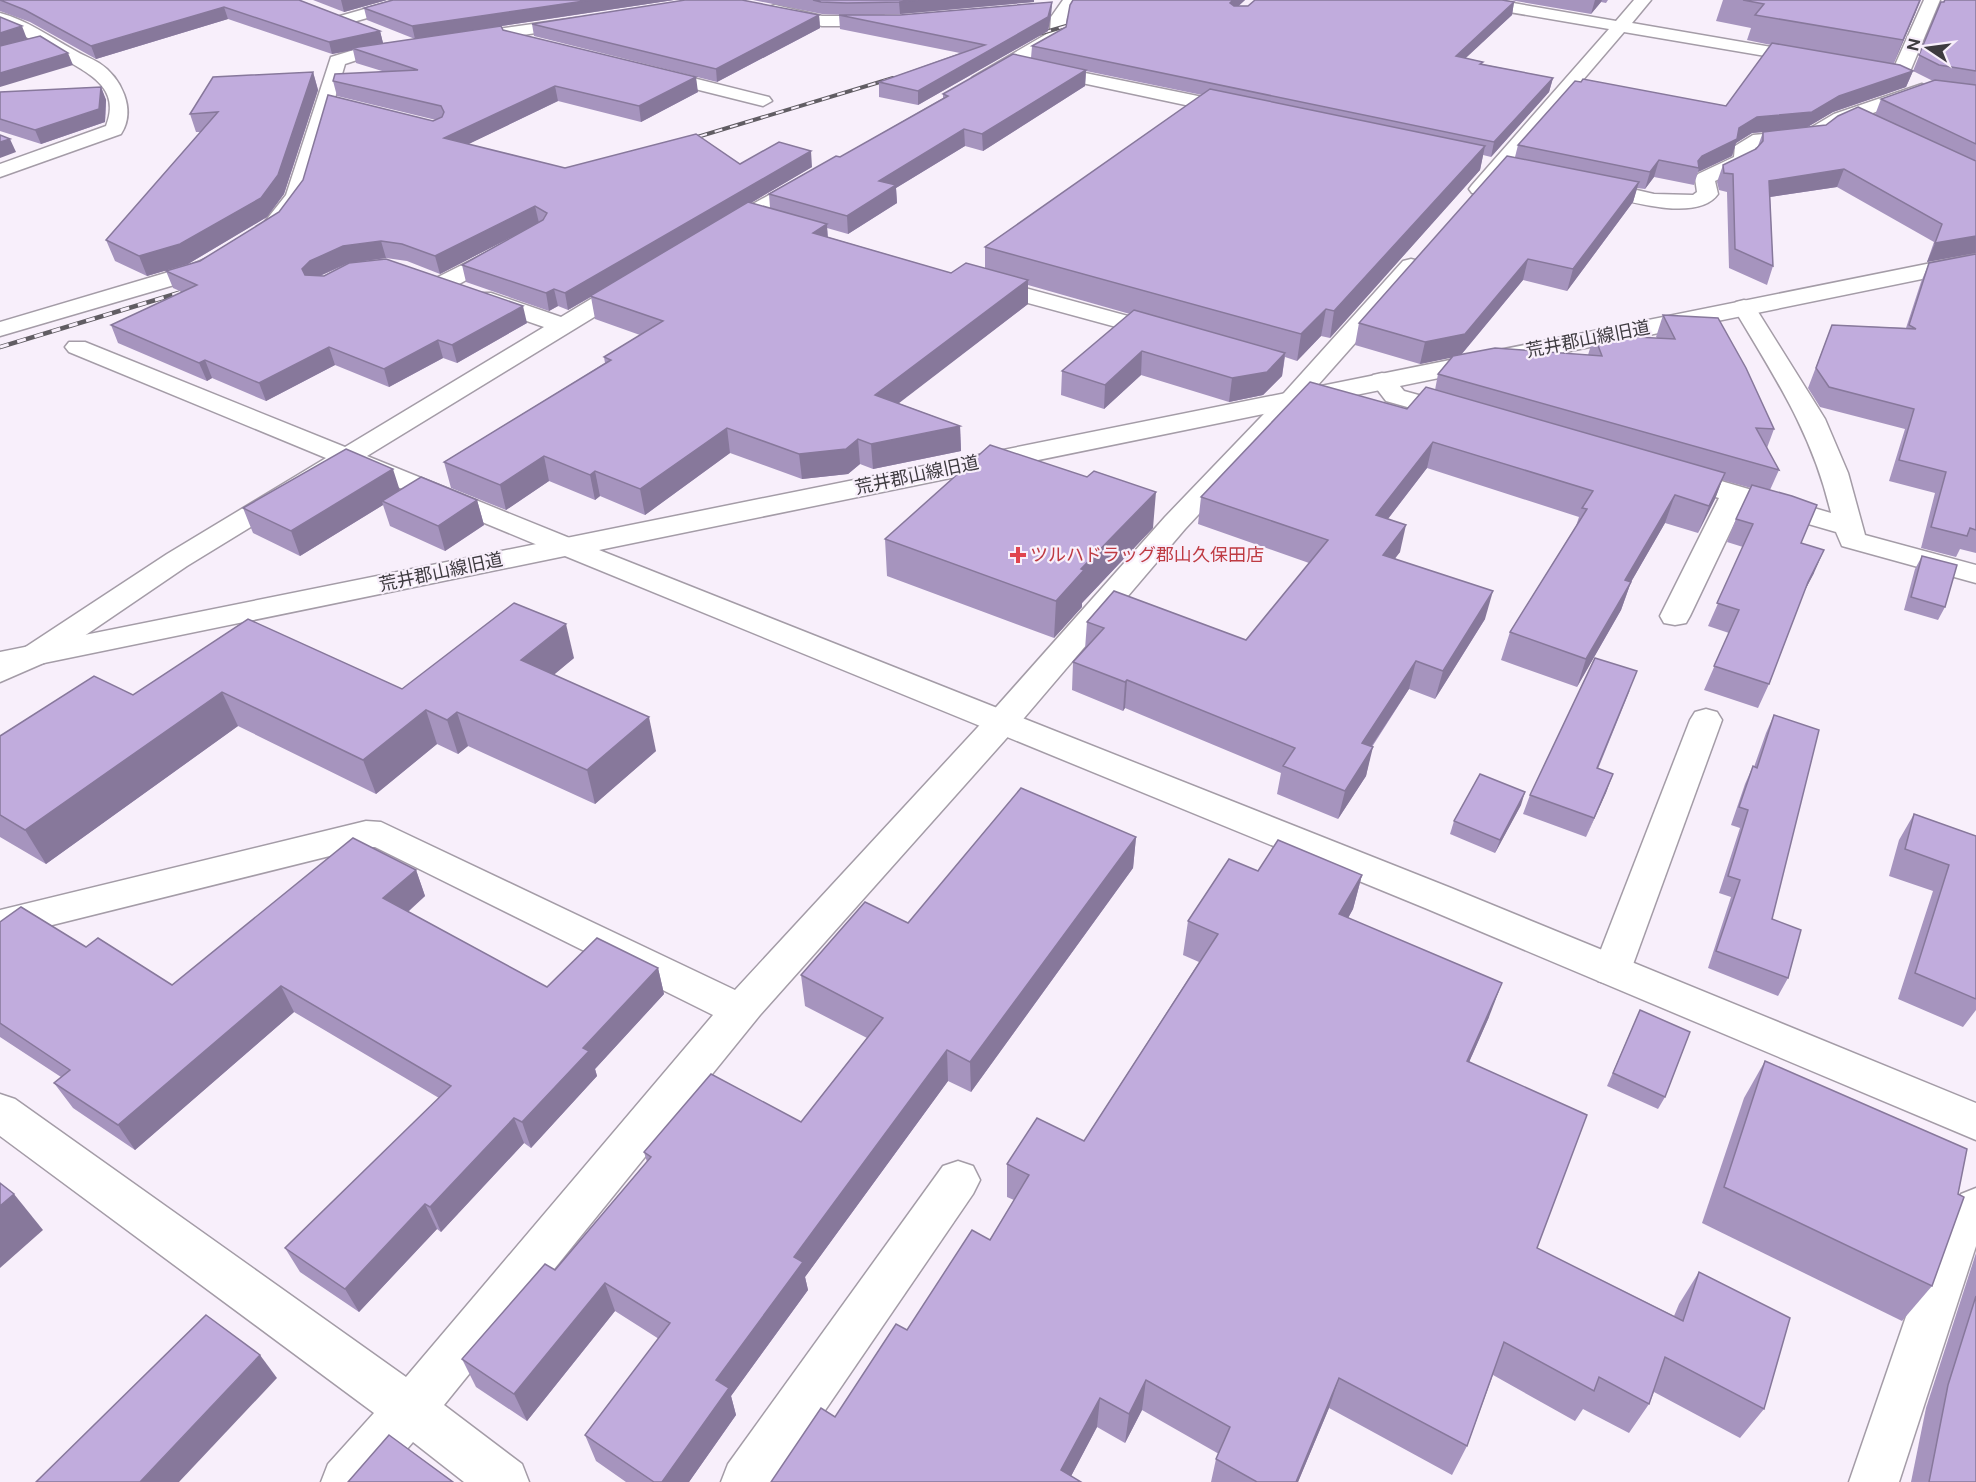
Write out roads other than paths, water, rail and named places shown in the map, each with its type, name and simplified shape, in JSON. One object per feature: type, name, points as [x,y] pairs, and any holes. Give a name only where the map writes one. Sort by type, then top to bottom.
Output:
[{"type":"street","points":[[346,20],[414,0]]},
{"type":"street","points":[[1468,0],[1500,2],[1830,62]]},
{"type":"street","points":[[1468,201],[1643,0]]},
{"type":"street","points":[[1578,183],[1677,203],[1696,202],[1708,194],[1705,178],[1742,161],[1745,157],[1745,146],[1753,141],[1812,136],[1823,127],[1853,114],[1932,88],[1894,73],[1932,0]]},
{"type":"street","points":[[963,90],[1058,34],[1060,5]]},
{"type":"street","points":[[755,6],[822,21],[900,21]]},
{"type":"street","points":[[257,236],[276,222],[296,196],[337,61],[357,54],[413,46],[326,12]]},
{"type":"street","points":[[0,18],[47,40],[67,54],[94,67],[107,81],[120,103],[119,120],[114,130],[0,171]]},
{"type":"street","points":[[449,41],[591,21]]},
{"type":"street","points":[[496,34],[543,46]]},
{"type":"street","points":[[19,48],[47,40]]},
{"type":"street","points":[[1010,62],[1255,114]]},
{"type":"street","points":[[635,69],[763,100]]},
{"type":"street","points":[[324,101],[346,106]]},
{"type":"street","points":[[1853,114],[1874,124]]},
{"type":"street","points":[[23,146],[45,154]]},
{"type":"street","points":[[1476,161],[1522,171]]},
{"type":"street","points":[[706,239],[826,170]]},
{"type":"street","points":[[747,214],[779,224]]},
{"type":"street","points":[[519,242],[432,281],[564,326]]},
{"type":"street","points":[[346,1482],[411,1409],[742,1011],[1001,723],[1175,523],[1293,398],[1303,372],[1422,253]]},
{"type":"street","points":[[0,330],[197,271],[227,254]]},
{"type":"street","name":"荒井郡山線旧道","points":[[0,662],[1976,261]]},
{"type":"street","points":[[0,672],[35,655],[177,560],[655,270]]},
{"type":"street","points":[[963,278],[1181,338]]},
{"type":"street","points":[[1744,307],[1812,419],[1835,473],[1852,540],[1976,574]]},
{"type":"street","points":[[77,347],[1612,970],[1976,1122]]},
{"type":"street","points":[[1382,380],[1395,396],[1486,422]]},
{"type":"street","points":[[1655,471],[1848,526]]},
{"type":"street","points":[[1676,616],[1734,494]]},
{"type":"street","points":[[1612,970],[1706,720]]},
{"type":"street","points":[[0,924],[366,834],[381,835],[742,1011]]},
{"type":"street","points":[[0,1112],[411,1409],[504,1482]]},
{"type":"street","points":[[746,1482],[958,1180]]},
{"type":"street","points":[[1874,1482],[1954,1241],[1976,1208]]},
{"type":"railway","points":[[1028,37],[1080,22]]},
{"type":"railway","points":[[684,141],[893,78]]},
{"type":"railway","points":[[0,347],[195,288]]},
{"type":"place","name":"ツルハドラッグ郡山久保田店","points":[[1018,555]]}]
